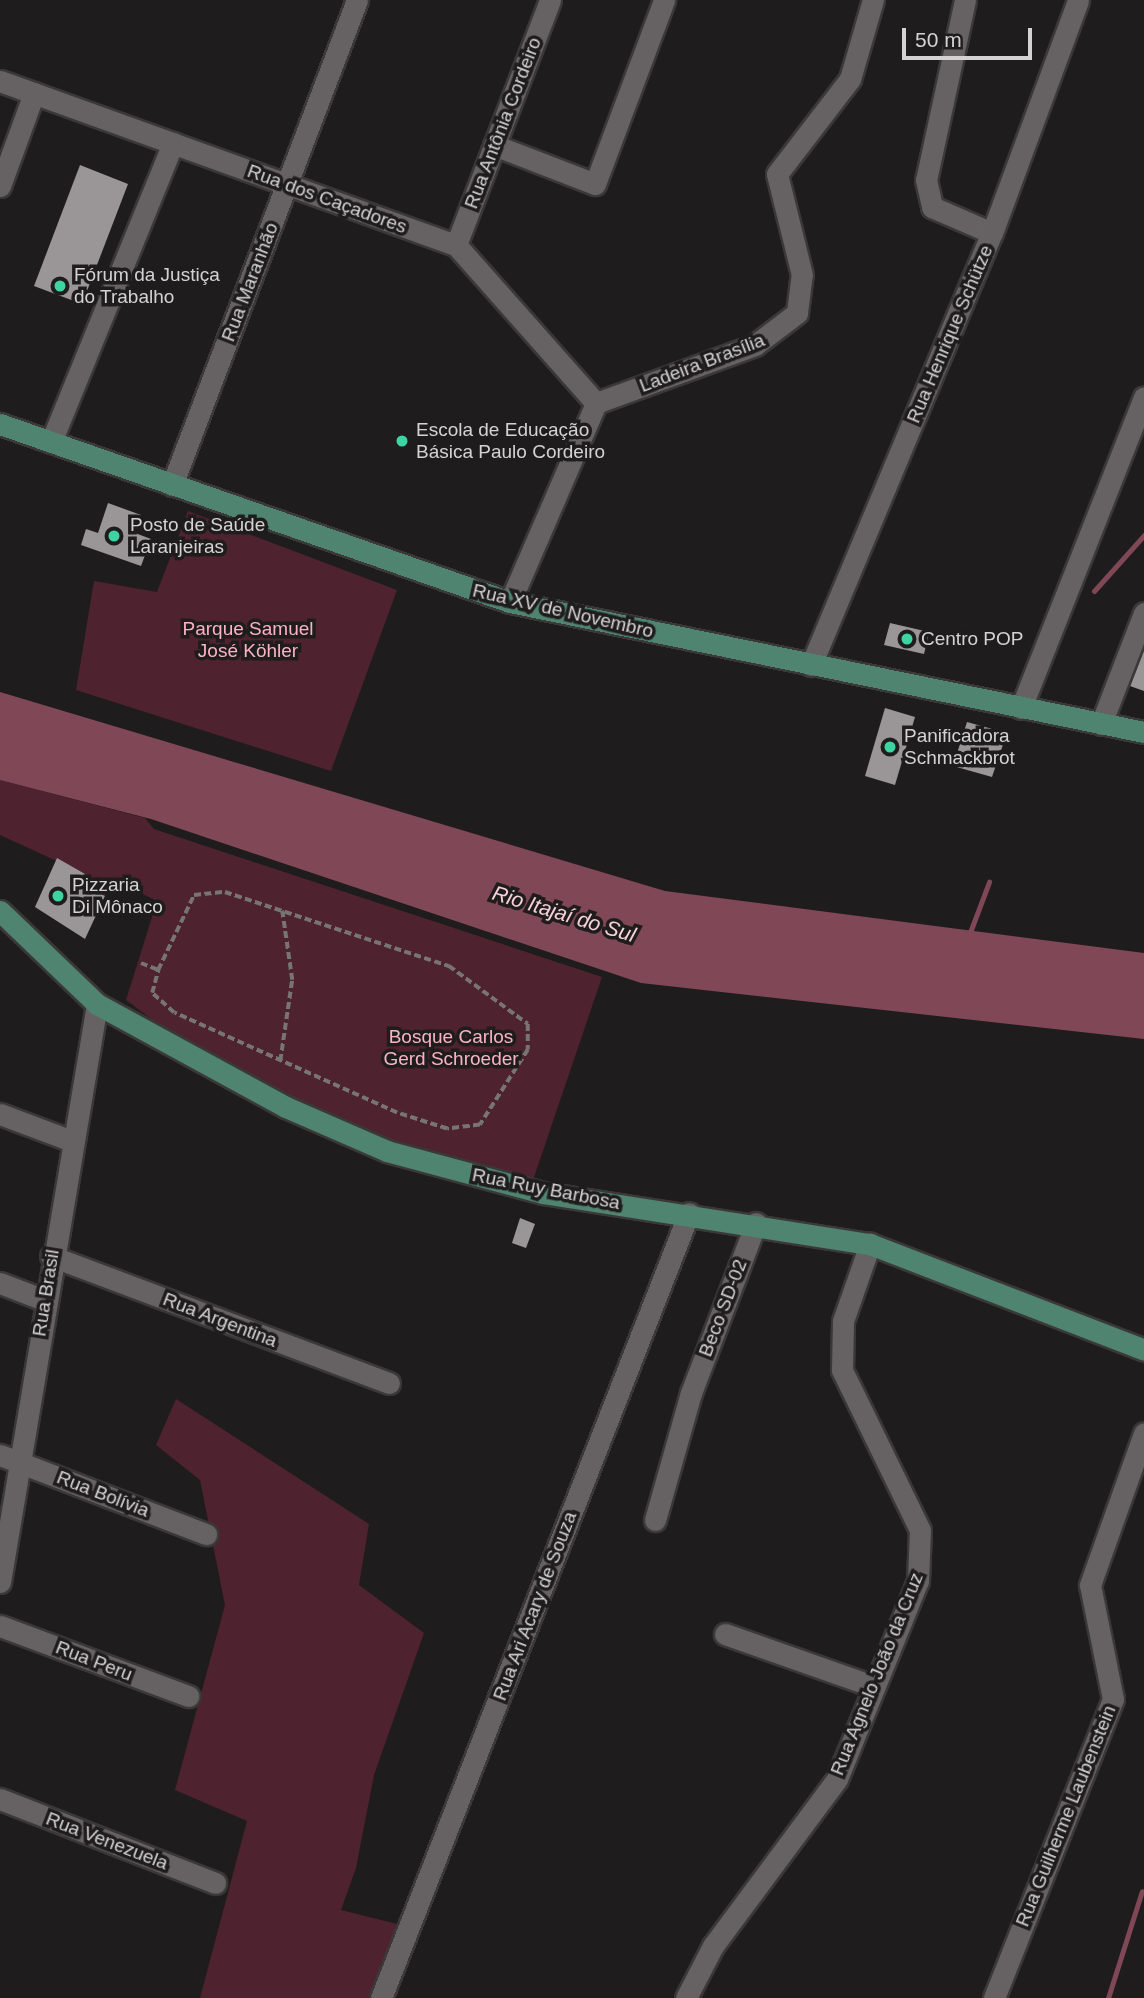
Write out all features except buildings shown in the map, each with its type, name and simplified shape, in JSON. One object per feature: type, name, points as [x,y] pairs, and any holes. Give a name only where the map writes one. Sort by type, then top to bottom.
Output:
[{"type":"main road","name":"Rua XV de Novembro","points":[[0,424],[510,602],[1144,732]]},
{"type":"main road","name":"Rua Ruy Barbosa","points":[[0,911],[97,1004],[286,1107],[387,1151],[542,1193],[756,1223],[870,1244],[1144,1350]]},
{"type":"street","name":"Rua Maranhão","points":[[172,485],[357,0]]},
{"type":"street","name":"Rua Antônia Cordeiro","points":[[456,245],[550,0]]},
{"type":"street","points":[[494,145],[595,184],[664,0]]},
{"type":"street","name":"Ladeira Brasília","points":[[596,403],[755,345],[797,313],[802,275],[777,174],[850,79],[873,0]]},
{"type":"street","points":[[965,0],[926,180],[932,207],[992,233]]},
{"type":"street","name":"Rua Henrique Schütze","points":[[811,665],[992,233],[1078,0]]},
{"type":"street","name":"Rua dos Caçadores","points":[[0,81],[456,245],[596,403]]},
{"type":"street","points":[[2,174],[34,93]]},
{"type":"street","points":[[51,442],[173,143]]},
{"type":"street","points":[[1021,708],[1144,397]]},
{"type":"street","points":[[510,602],[596,403]]},
{"type":"street","points":[[1101,724],[1144,613]]},
{"type":"street","name":"Rua Brasil","points":[[0,1582],[10,1459],[44,1300],[97,1004]]},
{"type":"street","points":[[0,1114],[72,1141]]},
{"type":"street","name":"Rua Ari Acary de Souza","points":[[381,1998],[689,1213]]},
{"type":"street","name":"Beco SD-02","points":[[654,1520],[691,1393],[756,1223]]},
{"type":"street","name":"Rua Agnelo João da Cruz","points":[[686,1998],[713,1946],[836,1779],[924,1555],[919,1530],[842,1370],[844,1321],[870,1244]]},
{"type":"street","name":"Rua Argentina","points":[[51,1256],[389,1384]]},
{"type":"street","points":[[0,1283],[44,1300]]},
{"type":"street","name":"Rua Guilherme Laubenstein","points":[[994,1998],[1113,1699],[1090,1585],[1144,1433]]},
{"type":"street","name":"Rua Bolívia","points":[[10,1459],[206,1534]]},
{"type":"street","name":"Rua Peru","points":[[0,1626],[188,1696]]},
{"type":"street","points":[[725,1634],[873,1686]]},
{"type":"street","name":"Rua Venezuela","points":[[0,1799],[215,1883]]},
{"type":"path","points":[[225,892],[449,966],[528,1024],[527,1050],[480,1125],[447,1129],[397,1113],[156,1002],[158,970],[194,895],[225,892]]},
{"type":"path","points":[[280,1061],[292,981],[282,911]]},
{"type":"path","points":[[141,963],[158,970]]},
{"type":"green space","name":"Parque Samuel José Köhler","points":[[188,511],[397,590],[331,771],[76,690],[94,581],[157,592]]},
{"type":"green space","name":"Bosque Carlos Gerd Schroeder","points":[[0,780],[145,818],[154,829],[602,977],[530,1189],[387,1147],[201,1056],[126,1000],[157,901],[116,881],[105,896],[81,885],[85,874],[0,835]]},
{"type":"green space","points":[[176,1399],[369,1524],[359,1585],[424,1633],[374,1775],[356,1868],[341,1910],[401,1925],[373,1998],[200,1998],[247,1821],[175,1790],[225,1605],[200,1480],[156,1445]]},
{"type":"water","name":"Rio Itajaí do Sul","points":[[0,692],[665,891],[1144,953],[1144,1039],[641,983],[151,819],[0,780]]},
{"type":"waterway","points":[[1094,591],[1144,535]]},
{"type":"waterway","points":[[969,935],[989,882]]},
{"type":"waterway","points":[[1108,1998],[1142,1891]]},
{"type":"place","name":"Fórum da Justiça do Trabalho","points":[[60,286]]},
{"type":"place","name":"Escola de Educação Básica Paulo Cordeiro","points":[[402,441]]},
{"type":"place","name":"Posto de Saúde Laranjeiras","points":[[114,536]]},
{"type":"place","name":"Centro POP","points":[[907,639]]},
{"type":"place","name":"Panificadora Schmackbrot","points":[[890,747]]},
{"type":"place","name":"Pizzaria Di Mônaco","points":[[58,896]]}]
